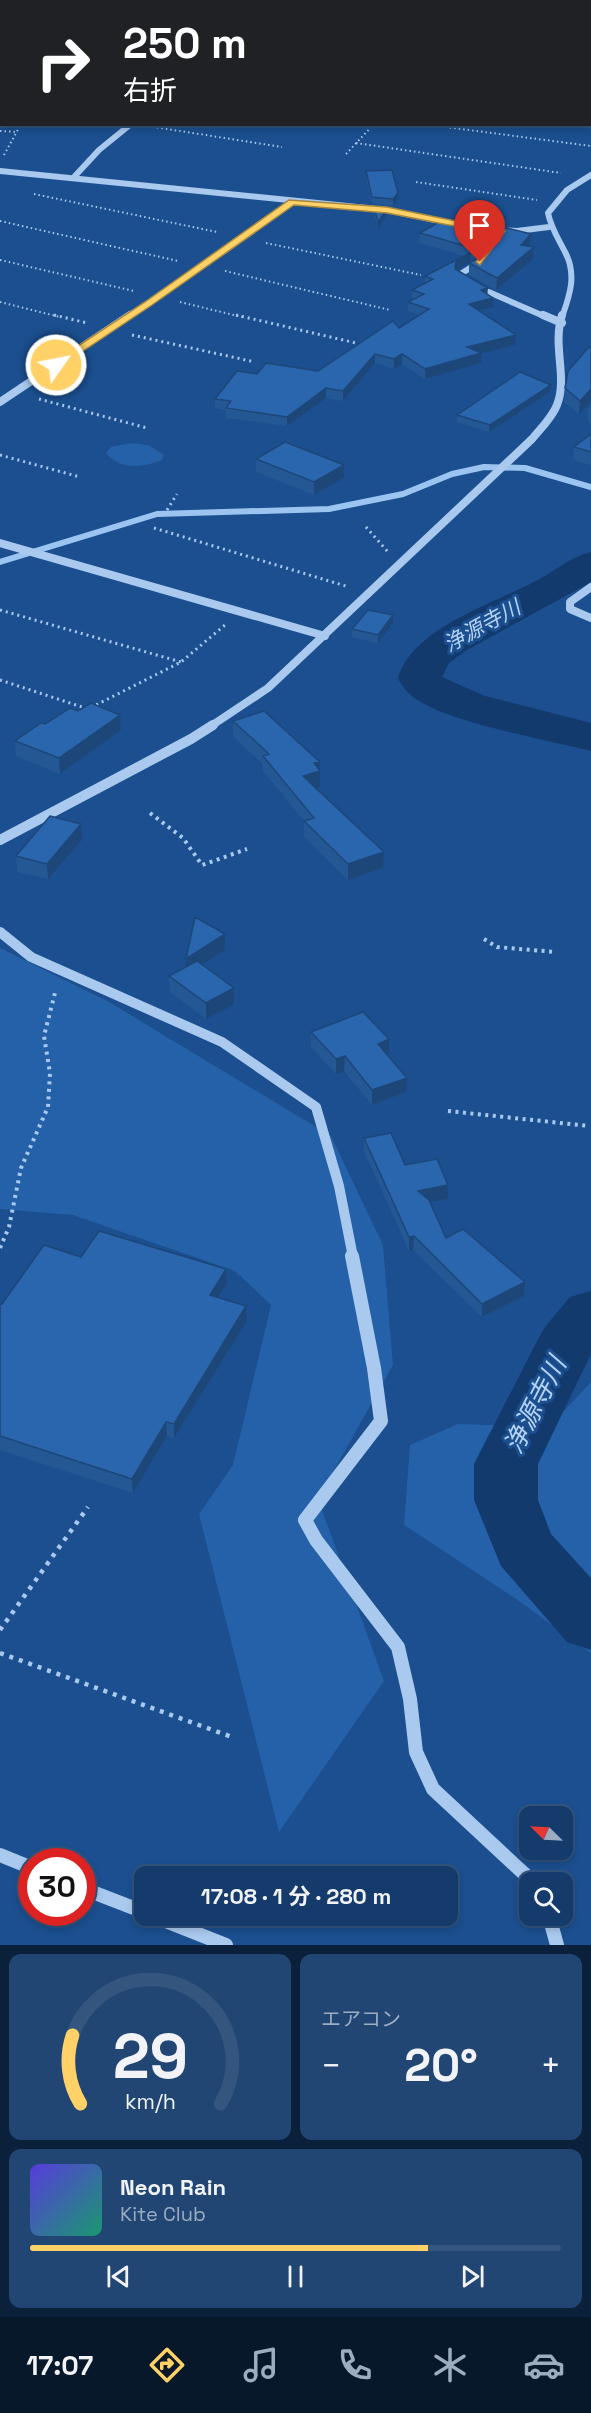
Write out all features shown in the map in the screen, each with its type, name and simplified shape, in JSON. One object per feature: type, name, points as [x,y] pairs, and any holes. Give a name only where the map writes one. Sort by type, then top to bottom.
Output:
[{"type":"street","points":[[75,176],[99,150],[129,126]]},
{"type":"street","points":[[0,171],[75,176],[292,202],[387,210],[489,231],[549,227]]},
{"type":"street","points":[[0,840],[191,739],[268,688],[326,636],[532,439],[557,406],[561,381],[557,362],[557,335],[574,286],[568,257],[549,227],[548,213],[567,190],[591,176]]},
{"type":"street","points":[[0,402],[148,303],[292,202]]},
{"type":"street","points":[[496,242],[501,231]]},
{"type":"street","points":[[486,255],[480,262],[459,275],[467,283],[506,297],[529,310],[562,323]]},
{"type":"street","points":[[0,543],[326,636]]},
{"type":"street","points":[[591,587],[570,602],[570,609],[591,618]]},
{"type":"street","points":[[0,932],[32,957],[61,972],[222,1042],[316,1107],[339,1186],[374,1368],[381,1421],[305,1520],[316,1540],[398,1647],[410,1699],[416,1752],[433,1789],[523,1872]]},
{"type":"street","points":[[0,1855],[18,1862]]},
{"type":"street","points":[[96,1893],[134,1908]]},
{"type":"street","points":[[176,1926],[215,1943]]},
{"type":"street","points":[[552,1926],[557,1945]]},
{"type":"path","points":[[4,159],[5,150],[20,126]]},
{"type":"path","points":[[147,126],[282,147]]},
{"type":"path","points":[[346,154],[372,126]]},
{"type":"path","points":[[438,126],[591,146]]},
{"type":"path","points":[[0,131],[17,132]]},
{"type":"path","points":[[356,143],[567,174]]},
{"type":"path","points":[[416,182],[545,201]]},
{"type":"path","points":[[30,193],[228,235]]},
{"type":"path","points":[[0,221],[188,263]]},
{"type":"path","points":[[264,242],[421,275]]},
{"type":"path","points":[[0,260],[144,294]]},
{"type":"path","points":[[224,271],[390,310]]},
{"type":"path","points":[[0,302],[97,326]]},
{"type":"path","points":[[178,302],[356,343]]},
{"type":"path","points":[[131,334],[255,362]]},
{"type":"path","points":[[38,398],[147,428]]},
{"type":"path","points":[[0,455],[80,477]]},
{"type":"path","points":[[167,510],[177,494]]},
{"type":"path","points":[[366,527],[389,554]]},
{"type":"path","points":[[154,528],[353,588]]},
{"type":"path","points":[[0,610],[181,662]]},
{"type":"path","points":[[0,680],[88,709],[181,662],[234,618]]},
{"type":"path","points":[[150,813],[183,838],[202,865],[247,849]]},
{"type":"path","points":[[484,939],[497,947],[555,952]]},
{"type":"path","points":[[0,1248],[9,1227],[21,1168],[48,1107],[50,1073],[44,1036],[61,972]]},
{"type":"path","points":[[448,1111],[589,1126]]},
{"type":"path","points":[[0,1630],[88,1507]]},
{"type":"path","points":[[0,1653],[232,1737]]},
{"type":"shaded area","points":[[130,443],[148,445],[164,455],[162,460],[132,466],[118,463],[106,453],[111,447]]},
{"type":"shaded area","points":[[0,948],[109,1002],[331,1136],[383,1245],[393,1365],[318,1499],[384,1681],[279,1832],[199,1514],[233,1465],[271,1305],[235,1271],[73,1215],[0,1209]]},
{"type":"shaded area","points":[[591,1382],[591,1653],[519,1601],[404,1525],[410,1445],[458,1424],[549,1427]]},
{"type":"building","points":[[392,170],[398,193],[393,199],[372,197],[366,171]]},
{"type":"building","points":[[374,207],[387,209],[378,222]]},
{"type":"building","points":[[446,218],[492,227],[476,249],[420,233]]},
{"type":"building","points":[[503,227],[531,234],[521,245],[534,247],[497,278],[469,263],[485,254]]},
{"type":"building","points":[[470,253],[456,262],[455,269],[488,288],[481,290],[493,298],[469,304],[516,335],[467,347],[481,353],[425,369],[402,354],[394,359],[375,354],[343,391],[326,388],[287,417],[226,408],[231,401],[215,399],[237,371],[257,374],[266,363],[318,371],[393,321],[399,328],[429,309],[408,302],[424,294],[412,290],[433,279],[425,276]]},
{"type":"building","points":[[589,347],[591,348],[591,389],[580,401],[565,388],[568,371]]},
{"type":"building","points":[[520,372],[551,385],[490,425],[457,415]]},
{"type":"building","points":[[591,434],[591,452],[574,447]]},
{"type":"building","points":[[285,442],[344,465],[314,482],[256,459]]},
{"type":"building","points":[[368,610],[393,615],[378,635],[352,629]]},
{"type":"building","points":[[91,703],[120,715],[59,758],[15,741],[41,723],[45,724],[70,708],[78,711]]},
{"type":"building","points":[[264,711],[320,762],[314,763],[320,771],[303,776],[384,852],[348,864],[304,821],[314,818],[263,756],[269,754],[233,721]]},
{"type":"building","points":[[50,816],[81,824],[47,864],[16,856]]},
{"type":"building","points":[[195,917],[225,934],[186,959]]},
{"type":"building","points":[[197,961],[234,988],[206,1003],[169,976]]},
{"type":"building","points":[[363,1012],[389,1039],[378,1044],[407,1078],[372,1090],[345,1056],[336,1059],[311,1032]]},
{"type":"building","points":[[391,1133],[405,1165],[437,1159],[448,1185],[418,1191],[429,1200],[446,1238],[463,1229],[525,1282],[482,1304],[414,1236],[409,1237],[364,1138]]},
{"type":"building","points":[[99,1231],[226,1269],[210,1295],[246,1306],[174,1424],[166,1422],[132,1479],[0,1436],[0,1303],[2,1304],[44,1245],[81,1257]]},
{"type":"waterway","points":[[0,562],[157,514],[329,509],[403,494],[452,474],[484,467],[525,468],[591,487]]},
{"type":"waterway","name":"浄源寺川","points":[[591,564],[554,588],[496,616],[452,641],[434,654],[423,667],[420,679],[428,688],[469,706],[591,737]]},
{"type":"waterway","name":"浄源寺川","points":[[591,1312],[566,1343],[506,1464],[506,1500],[524,1548],[591,1623]]},
{"type":"route","points":[[56,365],[292,202],[387,210],[489,231],[501,231],[496,242],[480,262]]}]
